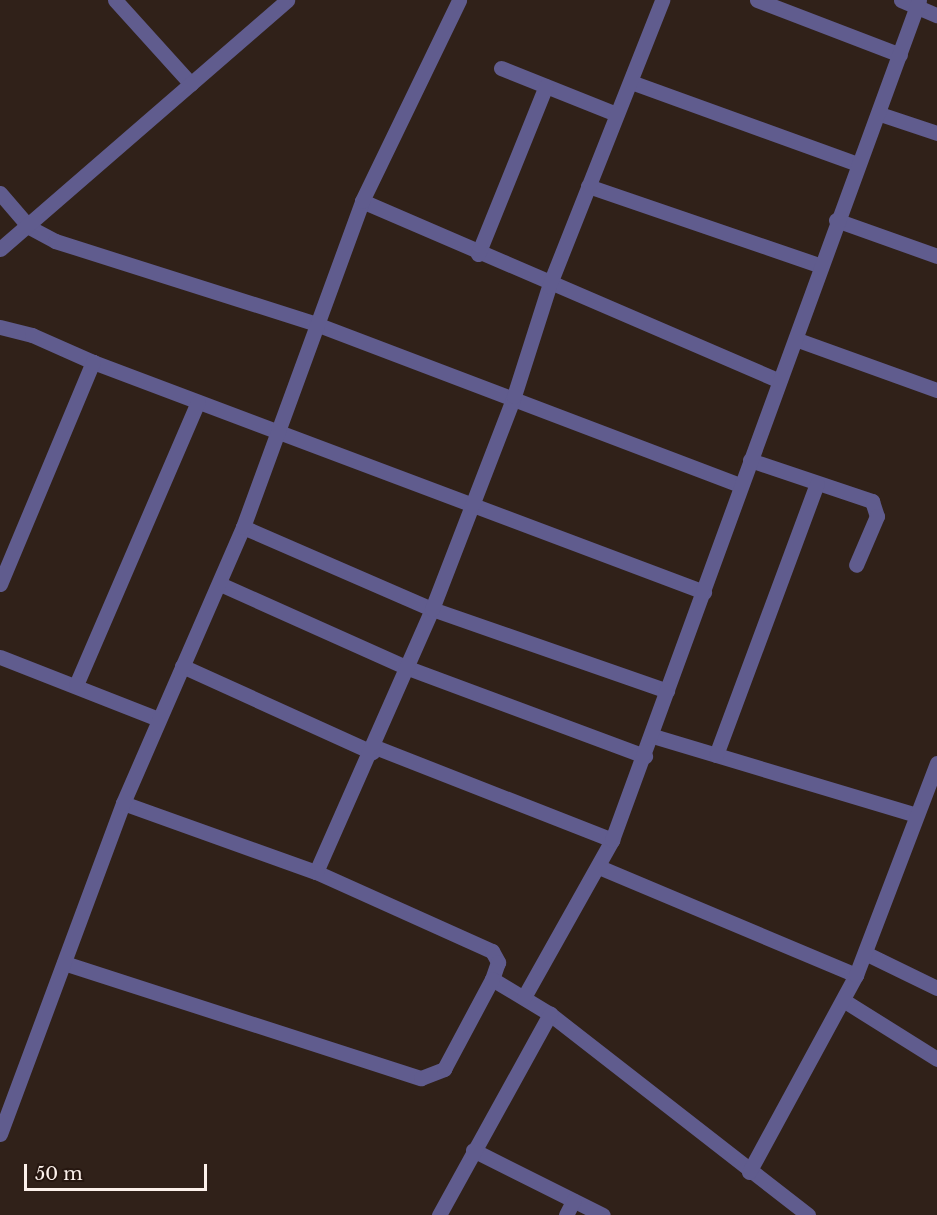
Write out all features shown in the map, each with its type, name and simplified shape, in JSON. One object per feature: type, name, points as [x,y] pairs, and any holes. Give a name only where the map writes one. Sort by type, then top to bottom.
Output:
[{"type":"street","points":[[115,0],[191,84]]},
{"type":"street","points":[[0,249],[29,227],[286,0]]},
{"type":"street","points":[[0,1134],[123,803],[243,527],[362,201],[459,0]]},
{"type":"street","points":[[316,872],[374,750],[432,609],[514,396],[549,286],[662,0]]},
{"type":"street","points":[[757,0],[900,55]]},
{"type":"street","points":[[901,0],[918,3],[937,15]]},
{"type":"street","points":[[524,997],[599,867],[612,840],[653,736],[779,381],[798,340],[819,265],[880,114],[918,3]]},
{"type":"street","points":[[501,69],[616,114]]},
{"type":"street","points":[[631,82],[858,164]]},
{"type":"street","points":[[478,254],[546,86]]},
{"type":"street","points":[[880,114],[937,133]]},
{"type":"street","points":[[588,186],[819,265]]},
{"type":"street","points":[[0,193],[29,227],[55,241],[316,324],[514,396],[741,484]]},
{"type":"street","points":[[362,201],[549,286],[779,381]]},
{"type":"street","points":[[836,220],[937,256]]},
{"type":"street","points":[[0,327],[32,335],[93,362],[704,592]]},
{"type":"street","points":[[798,340],[937,390]]},
{"type":"street","points":[[0,584],[93,362]]},
{"type":"street","points":[[76,685],[198,402]]},
{"type":"street","points":[[750,460],[872,501],[877,507],[856,565]]},
{"type":"street","points":[[716,755],[817,484]]},
{"type":"street","points":[[243,527],[432,609],[667,692]]},
{"type":"street","points":[[220,584],[408,668],[645,756]]},
{"type":"street","points":[[0,657],[76,685],[158,720]]},
{"type":"street","points":[[182,666],[374,750],[612,840]]},
{"type":"street","points":[[653,736],[916,816]]},
{"type":"street","points":[[749,1172],[856,975],[937,764]]},
{"type":"street","points":[[64,963],[421,1078],[444,1069],[492,979],[498,962],[492,951],[316,872],[123,803]]},
{"type":"street","points":[[599,867],[856,975]]},
{"type":"street","points":[[865,953],[937,988]]},
{"type":"street","points":[[492,979],[550,1014],[749,1172],[808,1215]]},
{"type":"street","points":[[843,1000],[937,1059]]},
{"type":"street","points":[[439,1215],[550,1014]]},
{"type":"street","points":[[473,1150],[569,1208],[603,1215]]}]
